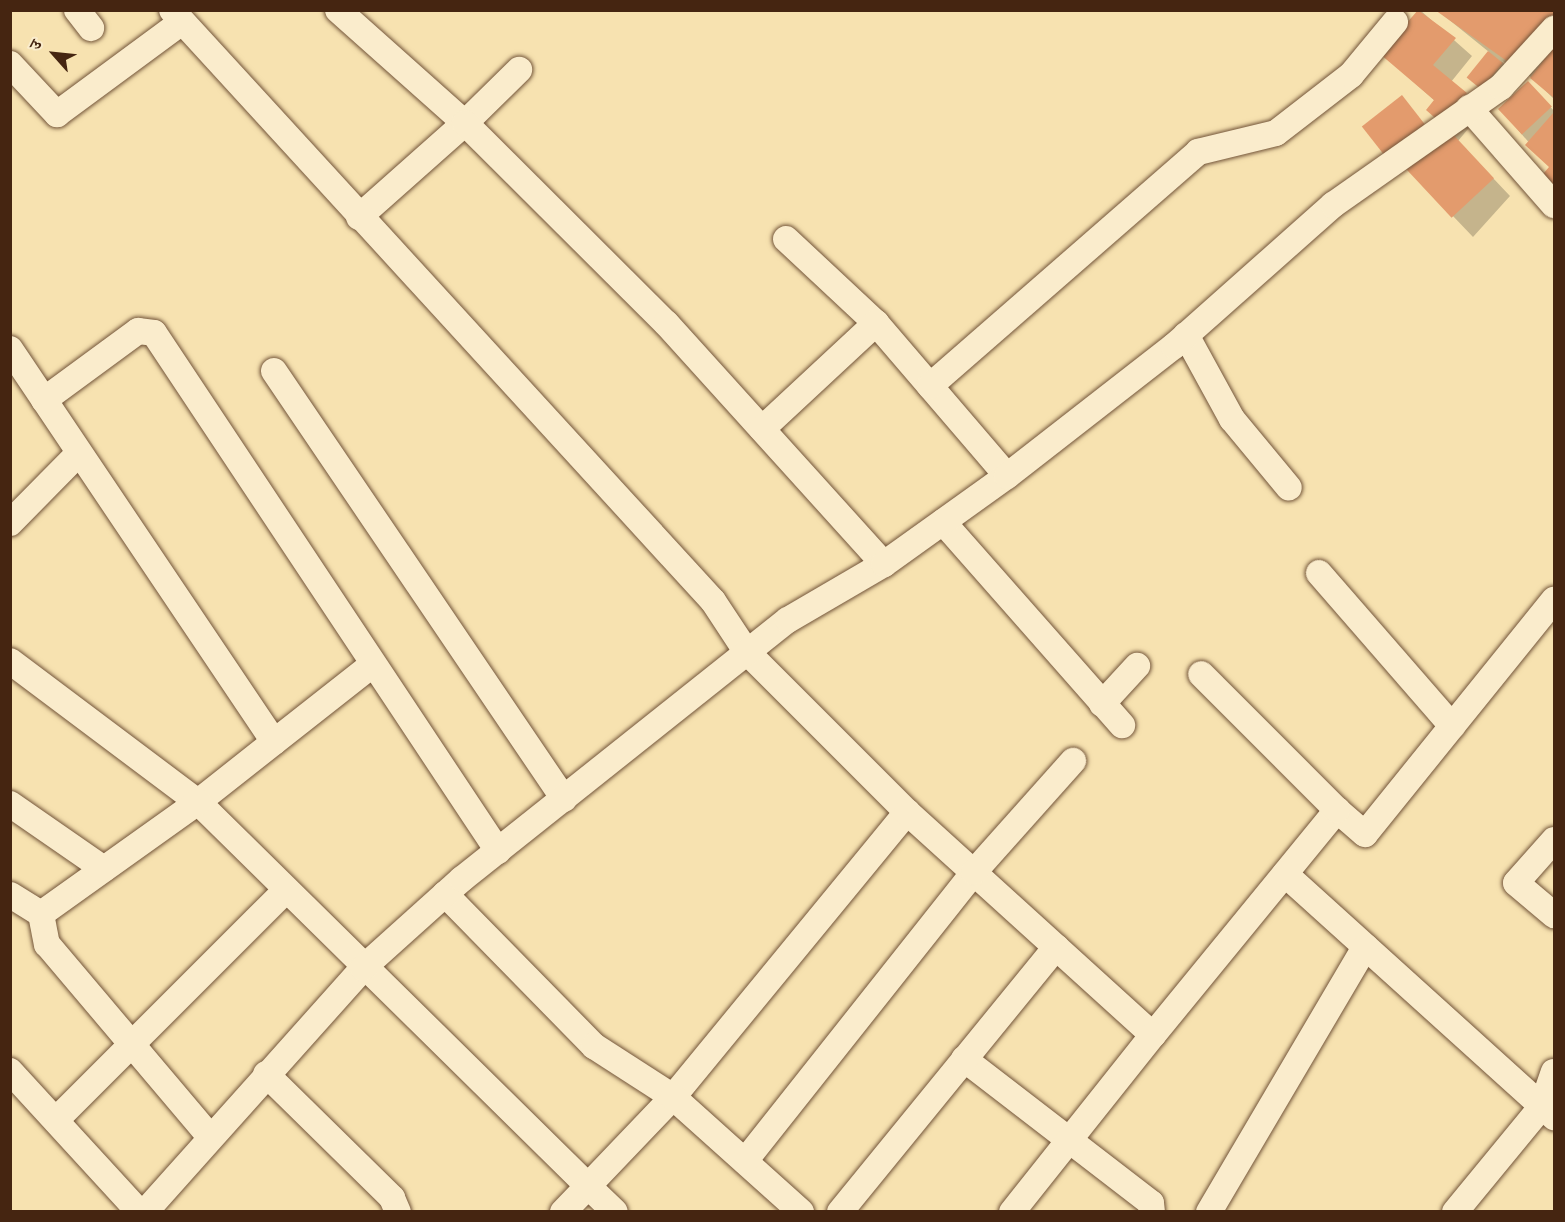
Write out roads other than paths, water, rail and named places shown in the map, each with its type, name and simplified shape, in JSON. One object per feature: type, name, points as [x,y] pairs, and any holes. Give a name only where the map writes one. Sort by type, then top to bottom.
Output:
[{"type":"street","points":[[10,64],[57,114],[177,16],[358,217],[713,601],[746,651],[907,812],[1153,1035]]},
{"type":"street","points":[[355,16],[666,323],[884,564]]},
{"type":"street","points":[[930,386],[1198,152],[1276,133],[1351,75],[1395,21]]},
{"type":"street","points":[[146,1212],[209,1137],[363,968],[445,894],[746,651],[884,564],[1007,476],[1186,335],[1333,205],[1501,87],[1554,29]]},
{"type":"street","points":[[358,217],[465,123],[519,70]]},
{"type":"street","points":[[1469,108],[1554,206]]},
{"type":"street","points":[[786,239],[876,323],[1007,476]]},
{"type":"street","points":[[762,429],[876,323]]},
{"type":"street","points":[[44,400],[138,331],[154,333],[372,665],[498,851]]},
{"type":"street","points":[[1186,335],[1232,418],[1289,488]]},
{"type":"street","points":[[10,349],[78,454],[274,742]]},
{"type":"street","points":[[274,371],[564,799]]},
{"type":"street","points":[[10,523],[78,454]]},
{"type":"street","points":[[943,522],[1122,725]]},
{"type":"street","points":[[1319,573],[1452,726]]},
{"type":"street","points":[[1201,674],[1337,810],[1365,834],[1554,600]]},
{"type":"street","points":[[10,661],[198,802],[363,968],[615,1212]]},
{"type":"street","points":[[40,914],[198,802],[372,665]]},
{"type":"street","points":[[1102,704],[1137,666]]},
{"type":"street","points":[[745,1161],[974,872],[1073,761]]},
{"type":"street","points":[[10,804],[104,869]]},
{"type":"street","points":[[1012,1212],[1065,1140],[1337,810]]},
{"type":"street","points":[[563,1212],[673,1097],[907,812]]},
{"type":"street","points":[[1554,840],[1516,883],[1554,915]]},
{"type":"street","points":[[1285,874],[1548,1112]]},
{"type":"street","points":[[56,1120],[130,1041],[286,890]]},
{"type":"street","points":[[445,894],[594,1046],[673,1097],[801,1212]]},
{"type":"street","points":[[10,895],[40,914],[47,944],[209,1137]]},
{"type":"street","points":[[840,1212],[1056,947]]},
{"type":"street","points":[[1209,1212],[1365,947]]},
{"type":"street","points":[[964,1059],[1065,1140],[1151,1203],[1152,1212]]},
{"type":"street","points":[[1455,1212],[1548,1112],[1554,1072]]},
{"type":"street","points":[[266,1074],[392,1198],[398,1212]]},
{"type":"street","points":[[15,1084],[56,1120],[140,1212]]}]
